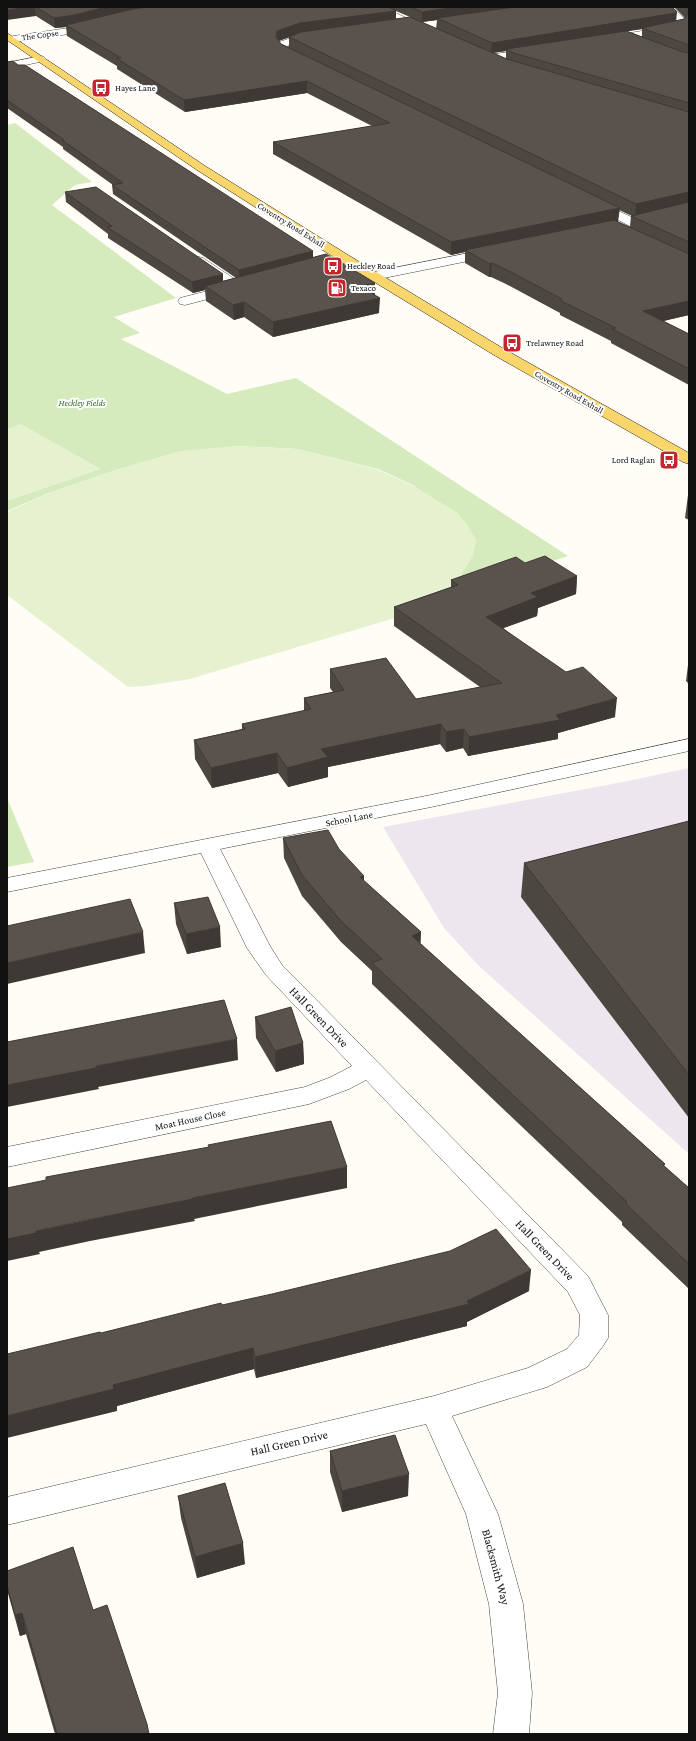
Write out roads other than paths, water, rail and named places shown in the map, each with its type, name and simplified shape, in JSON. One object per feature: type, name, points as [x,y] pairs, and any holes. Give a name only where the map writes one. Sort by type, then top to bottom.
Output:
[{"type":"main road","name":"Coventry Road Exhall","points":[[10,37],[201,168],[344,258],[493,348],[689,459]]},
{"type":"street","points":[[376,7],[415,25]]},
{"type":"street","points":[[596,42],[679,27],[683,22],[667,7]]},
{"type":"street","name":"The Copse","points":[[10,37],[76,30],[106,21]]},
{"type":"street","points":[[395,25],[415,25],[434,29]]},
{"type":"street","points":[[314,65],[286,50],[282,47],[282,44],[300,38],[332,33]]},
{"type":"street","points":[[626,37],[641,43]]},
{"type":"street","points":[[510,67],[486,57],[542,50]]},
{"type":"street","points":[[7,66],[41,59]]},
{"type":"street","points":[[585,199],[634,223]]},
{"type":"street","points":[[614,228],[648,220]]},
{"type":"street","points":[[374,276],[506,250]]},
{"type":"street","points":[[192,256],[237,287]]},
{"type":"street","points":[[329,262],[344,258]]},
{"type":"street","points":[[185,301],[252,283]]},
{"type":"street","name":"School Lane","points":[[7,885],[423,802],[689,745]]},
{"type":"street","name":"Hall Green Drive","points":[[7,1511],[434,1409],[536,1378],[577,1358],[593,1338],[594,1315],[578,1284],[274,970],[259,948],[208,846]]},
{"type":"street","name":"Moat House Close","points":[[7,1157],[309,1095],[340,1083],[368,1068]]},
{"type":"street","name":"Blacksmith Way","points":[[434,1409],[482,1514],[506,1604],[515,1693],[511,1734]]},
{"type":"place","name":"Hayes Lane","points":[[101,88]]},
{"type":"place","name":"Heckley Road","points":[[333,266]]},
{"type":"place","name":"Texaco","points":[[337,288]]},
{"type":"place","name":"Trelawney Road","points":[[512,343]]},
{"type":"place","name":"Lord Raglan","points":[[669,460]]},
{"type":"park label","name":"Heckley Fields","points":[[82,403]]}]
